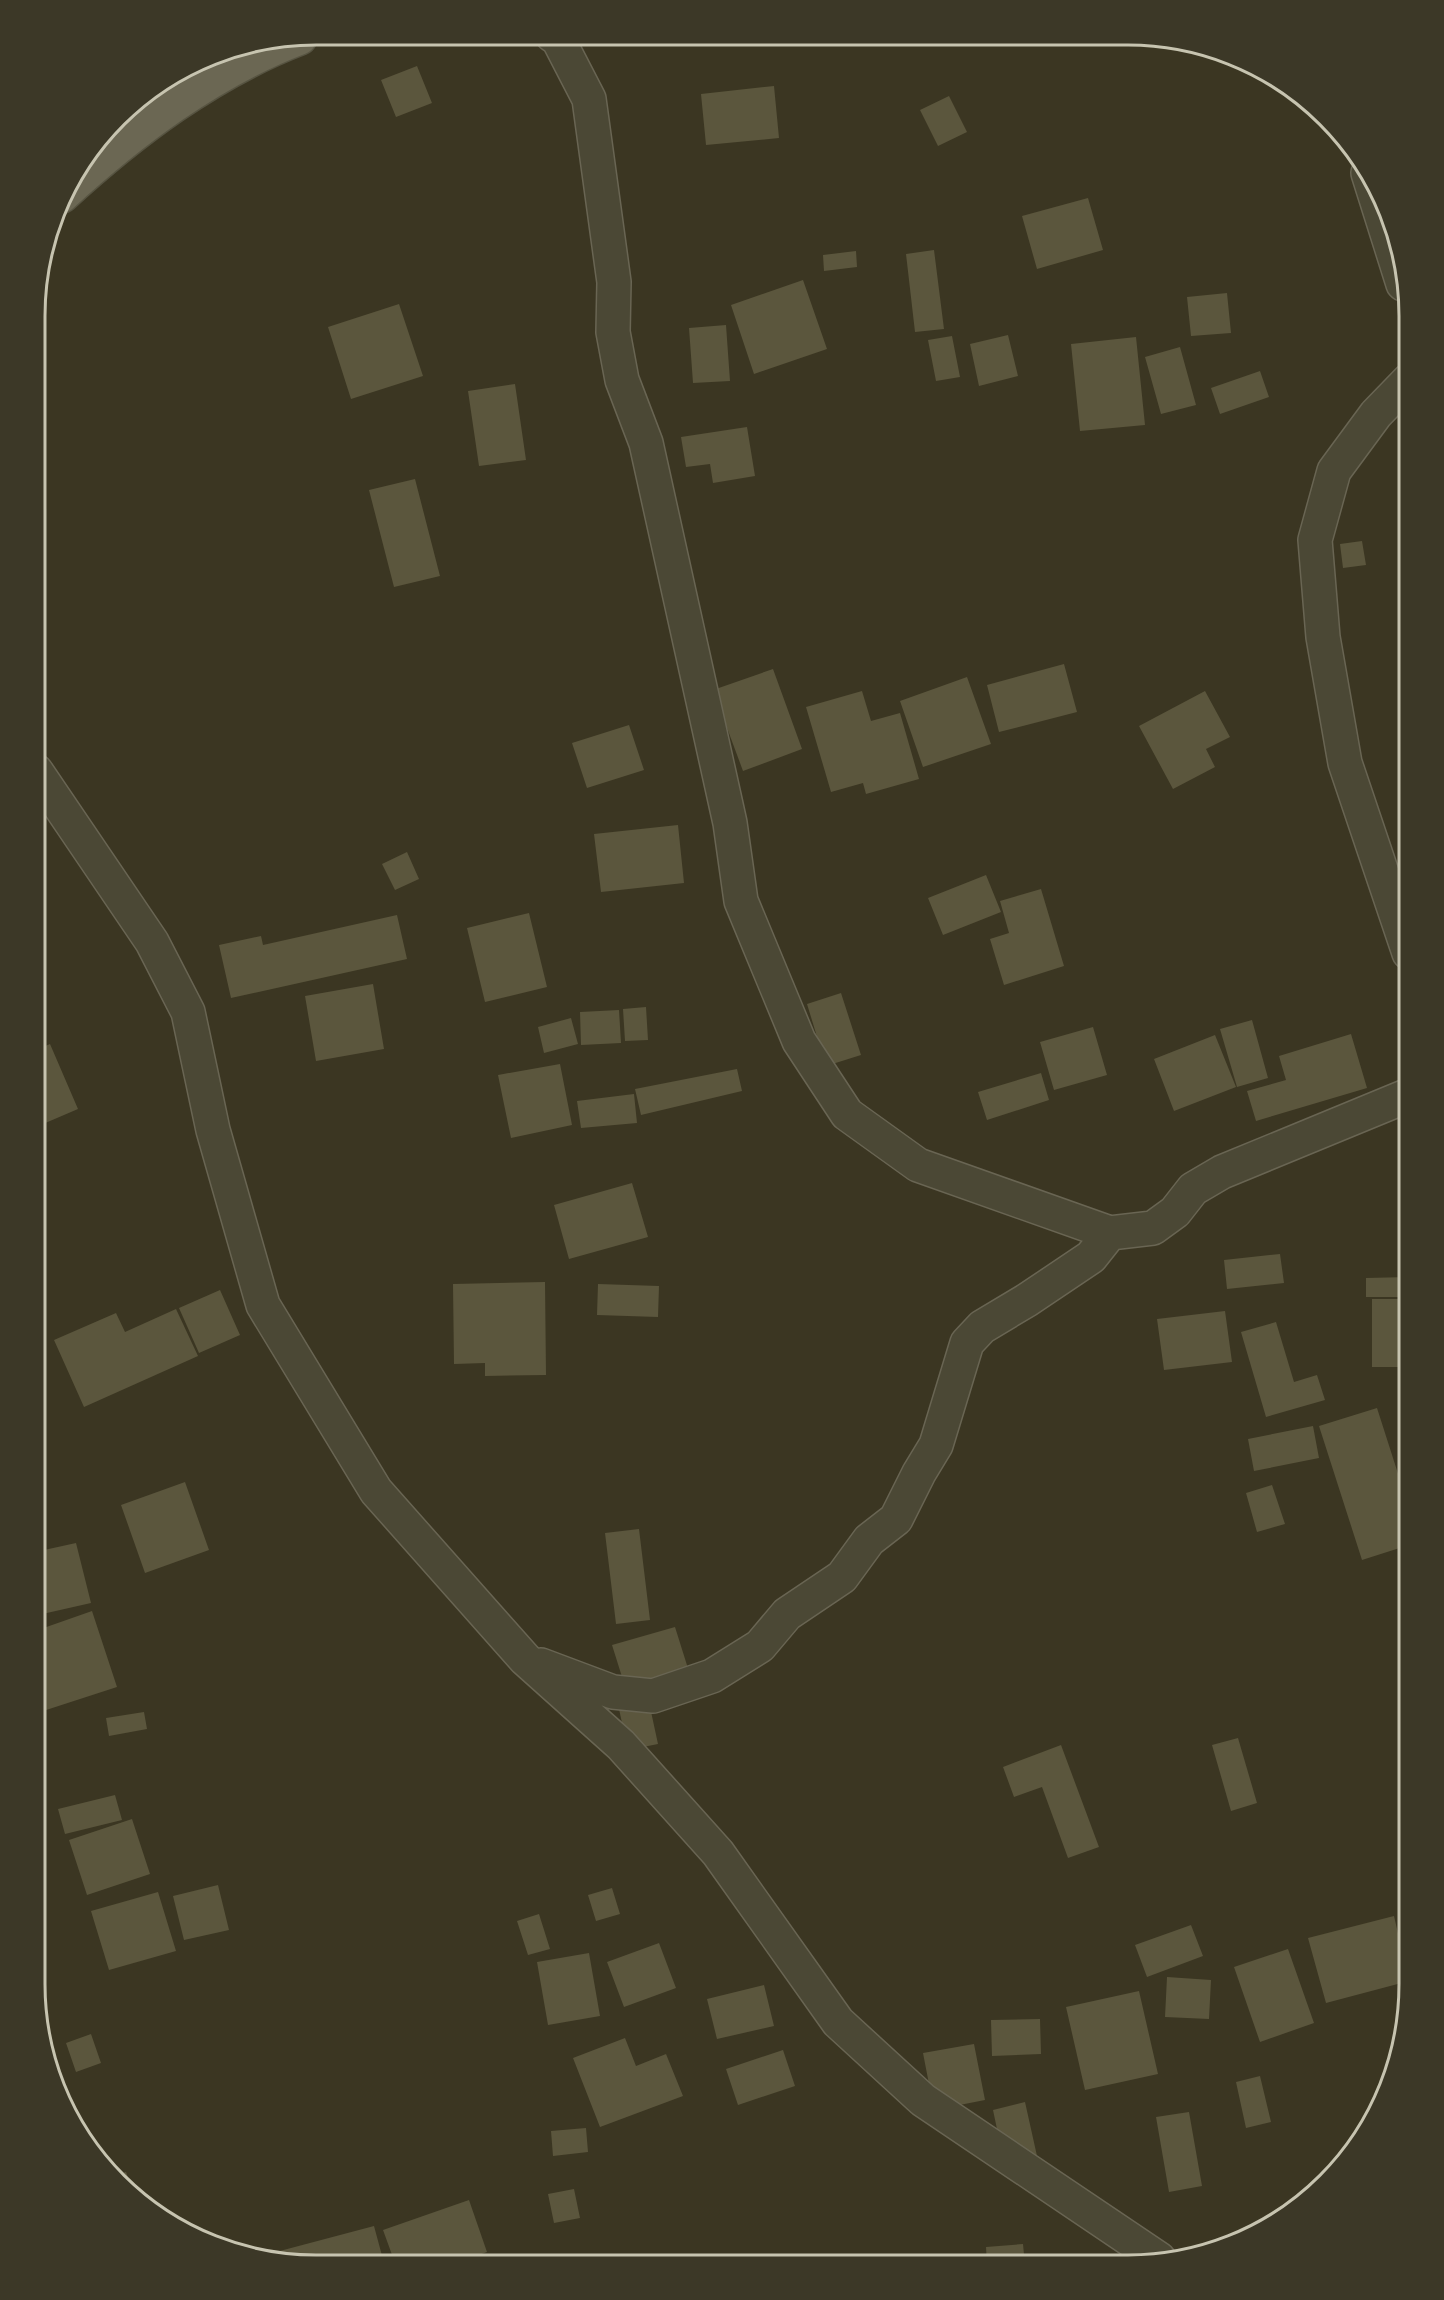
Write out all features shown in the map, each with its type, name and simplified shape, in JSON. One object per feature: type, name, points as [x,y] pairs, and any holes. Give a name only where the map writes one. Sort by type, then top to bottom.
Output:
[{"type":"main road","points":[[83,176],[109,153],[196,91],[283,47]]},
{"type":"street","points":[[561,45],[589,99],[614,282],[613,332],[622,380],[646,443],[730,823],[741,901],[799,1041],[847,1114],[918,1165],[1110,1233],[1153,1228],[1175,1212],[1193,1189],[1222,1172],[1399,1099]]},
{"type":"street","points":[[1399,391],[1376,414],[1334,471],[1315,540],[1323,637],[1345,763],[1399,923]]},
{"type":"street","points":[[45,784],[152,942],[188,1012],[213,1130],[263,1305],[376,1491],[525,1659],[621,1745],[718,1854],[838,2022],[923,2100],[1151,2254]]},
{"type":"street","points":[[525,1659],[614,1692],[653,1696],[712,1676],[760,1646],[787,1614],[842,1577],[869,1540],[896,1519],[936,1445],[967,1343],[982,1327],[1090,1257],[1110,1233]]},
{"type":"building","points":[[417,66],[432,103],[396,117],[381,80]]},
{"type":"building","points":[[774,86],[779,138],[706,145],[701,94]]},
{"type":"building","points":[[949,96],[967,132],[938,146],[920,110]]},
{"type":"building","points":[[1088,198],[1103,250],[1037,269],[1022,216]]},
{"type":"building","points":[[934,250],[944,329],[915,332],[906,254]]},
{"type":"building","points":[[856,251],[857,267],[824,271],[823,255]]},
{"type":"building","points":[[803,280],[827,349],[754,374],[731,305]]},
{"type":"building","points":[[1227,293],[1231,333],[1191,336],[1187,297]]},
{"type":"building","points":[[399,304],[423,376],[351,399],[328,327]]},
{"type":"building","points":[[726,325],[730,381],[693,383],[689,328]]},
{"type":"building","points":[[1008,335],[1018,376],[979,386],[970,344]]},
{"type":"building","points":[[952,336],[960,377],[936,381],[928,340]]},
{"type":"building","points":[[1136,337],[1145,425],[1080,431],[1071,344]]},
{"type":"building","points":[[1180,347],[1196,405],[1161,414],[1145,357]]},
{"type":"building","points":[[1260,371],[1269,397],[1220,414],[1211,388]]},
{"type":"building","points":[[515,384],[526,460],[479,466],[468,391]]},
{"type":"building","points":[[747,427],[755,476],[713,483],[710,464],[686,467],[681,437]]},
{"type":"building","points":[[415,479],[440,576],[394,587],[369,490]]},
{"type":"building","points":[[1362,541],[1366,565],[1343,568],[1340,544]]},
{"type":"building","points":[[1064,664],[1077,712],[999,732],[987,685]]},
{"type":"building","points":[[773,669],[802,749],[743,771],[713,690]]},
{"type":"building","points":[[967,677],[991,744],[923,767],[900,701]]},
{"type":"building","points":[[862,691],[871,721],[900,713],[919,779],[866,794],[863,783],[831,792],[806,707]]},
{"type":"building","points":[[1205,691],[1230,737],[1206,749],[1215,767],[1173,789],[1139,726]]},
{"type":"building","points":[[629,725],[644,770],[587,788],[572,743]]},
{"type":"building","points":[[678,825],[684,883],[601,892],[594,834]]},
{"type":"building","points":[[407,852],[419,879],[395,890],[382,864]]},
{"type":"building","points":[[986,875],[1001,912],[943,935],[928,898]]},
{"type":"building","points":[[1041,889],[1064,966],[1004,985],[990,939],[1009,933],[1000,901]]},
{"type":"building","points":[[529,913],[547,987],[485,1002],[467,928]]},
{"type":"building","points":[[397,915],[407,959],[231,998],[219,945],[261,936],[263,945]]},
{"type":"building","points":[[373,984],[384,1049],[316,1061],[305,996]]},
{"type":"building","points":[[841,993],[861,1055],[826,1066],[807,1004]]},
{"type":"building","points":[[646,1007],[648,1040],[625,1041],[623,1009]]},
{"type":"building","points":[[619,1010],[621,1043],[581,1045],[580,1012]]},
{"type":"building","points":[[571,1018],[578,1044],[544,1053],[538,1027]]},
{"type":"building","points":[[1252,1020],[1268,1078],[1237,1087],[1220,1029]]},
{"type":"building","points":[[1093,1027],[1107,1075],[1054,1090],[1040,1042]]},
{"type":"building","points":[[1351,1034],[1367,1088],[1256,1121],[1247,1091],[1286,1080],[1279,1056]]},
{"type":"building","points":[[1215,1035],[1236,1087],[1174,1111],[1154,1059]]},
{"type":"building","points":[[50,1044],[78,1109],[45,1123],[45,1046]]},
{"type":"building","points":[[560,1064],[572,1125],[511,1138],[498,1075]]},
{"type":"building","points":[[737,1069],[742,1091],[641,1115],[635,1089]]},
{"type":"building","points":[[1041,1073],[1049,1100],[987,1120],[978,1092]]},
{"type":"building","points":[[634,1094],[637,1123],[581,1128],[577,1101]]},
{"type":"building","points":[[632,1183],[648,1237],[569,1259],[554,1205]]},
{"type":"building","points":[[1280,1254],[1284,1283],[1227,1289],[1224,1260]]},
{"type":"building","points":[[1399,1277],[1399,1297],[1366,1297],[1366,1278]]},
{"type":"building","points":[[545,1282],[546,1375],[485,1376],[485,1363],[454,1364],[453,1284]]},
{"type":"building","points":[[598,1284],[659,1286],[658,1317],[597,1315]]},
{"type":"building","points":[[220,1290],[240,1335],[199,1353],[179,1308]]},
{"type":"building","points":[[1372,1299],[1399,1299],[1399,1367],[1372,1367]]},
{"type":"building","points":[[176,1309],[198,1356],[84,1407],[54,1340],[116,1313],[125,1332]]},
{"type":"building","points":[[1225,1311],[1232,1362],[1164,1370],[1157,1319]]},
{"type":"building","points":[[1276,1322],[1294,1382],[1317,1375],[1325,1400],[1266,1417],[1241,1332]]},
{"type":"building","points":[[1377,1408],[1399,1477],[1399,1548],[1362,1560],[1319,1426]]},
{"type":"building","points":[[1313,1426],[1319,1458],[1254,1471],[1248,1439]]},
{"type":"building","points":[[185,1482],[209,1550],[145,1573],[121,1505]]},
{"type":"building","points":[[1272,1485],[1285,1524],[1257,1532],[1246,1493]]},
{"type":"building","points":[[639,1529],[650,1620],[616,1624],[605,1533]]},
{"type":"building","points":[[76,1543],[91,1603],[45,1613],[45,1550]]},
{"type":"building","points":[[92,1611],[117,1687],[45,1710],[45,1627]]},
{"type":"building","points":[[675,1627],[691,1678],[628,1696],[612,1645]]},
{"type":"building","points":[[647,1693],[658,1744],[628,1750],[617,1700]]},
{"type":"building","points":[[144,1712],[147,1729],[109,1736],[106,1718]]},
{"type":"building","points":[[1238,1738],[1257,1803],[1231,1811],[1212,1745]]},
{"type":"building","points":[[1061,1745],[1099,1847],[1068,1858],[1042,1787],[1014,1797],[1003,1767]]},
{"type":"building","points":[[115,1795],[122,1820],[65,1834],[58,1809]]},
{"type":"building","points":[[132,1819],[150,1874],[87,1895],[69,1840]]},
{"type":"building","points":[[218,1885],[229,1930],[184,1940],[173,1896]]},
{"type":"building","points":[[612,1888],[620,1914],[596,1921],[588,1895]]},
{"type":"building","points":[[158,1892],[176,1951],[109,1970],[91,1911]]},
{"type":"building","points":[[539,1914],[550,1949],[528,1955],[517,1921]]},
{"type":"building","points":[[1394,1916],[1399,1938],[1399,1984],[1326,2003],[1308,1938]]},
{"type":"building","points":[[1191,1925],[1203,1956],[1147,1977],[1135,1945]]},
{"type":"building","points":[[659,1943],[676,1988],[624,2007],[607,1962]]},
{"type":"building","points":[[1288,1949],[1314,2023],[1260,2042],[1234,1967]]},
{"type":"building","points":[[589,1953],[600,2016],[548,2025],[537,1962]]},
{"type":"building","points":[[1167,1977],[1211,1980],[1209,2019],[1165,2017]]},
{"type":"building","points":[[764,1985],[774,2026],[717,2039],[707,1999]]},
{"type":"building","points":[[1139,1991],[1158,2074],[1085,2090],[1066,2007]]},
{"type":"building","points":[[1040,2019],[1041,2054],[992,2056],[991,2020]]},
{"type":"building","points":[[91,2034],[101,2063],[76,2072],[66,2043]]},
{"type":"building","points":[[625,2038],[636,2066],[666,2054],[683,2096],[600,2127],[573,2058]]},
{"type":"building","points":[[974,2044],[985,2100],[934,2110],[923,2053]]},
{"type":"building","points":[[783,2050],[795,2086],[738,2105],[726,2069]]},
{"type":"building","points":[[1260,2076],[1271,2122],[1246,2128],[1236,2082]]},
{"type":"building","points":[[1025,2102],[1039,2165],[1006,2172],[993,2110]]},
{"type":"building","points":[[1189,2112],[1202,2186],[1169,2192],[1156,2117]]},
{"type":"building","points":[[586,2128],[588,2152],[553,2156],[551,2131]]},
{"type":"building","points":[[126,2172],[129,2181],[124,2176],[122,2173]]},
{"type":"building","points":[[574,2189],[580,2218],[554,2223],[548,2194]]},
{"type":"building","points":[[469,2200],[487,2252],[479,2255],[392,2255],[383,2230]]},
{"type":"building","points":[[374,2226],[382,2255],[316,2255],[276,2252]]},
{"type":"building","points":[[1023,2244],[1024,2255],[986,2255],[986,2247]]}]
